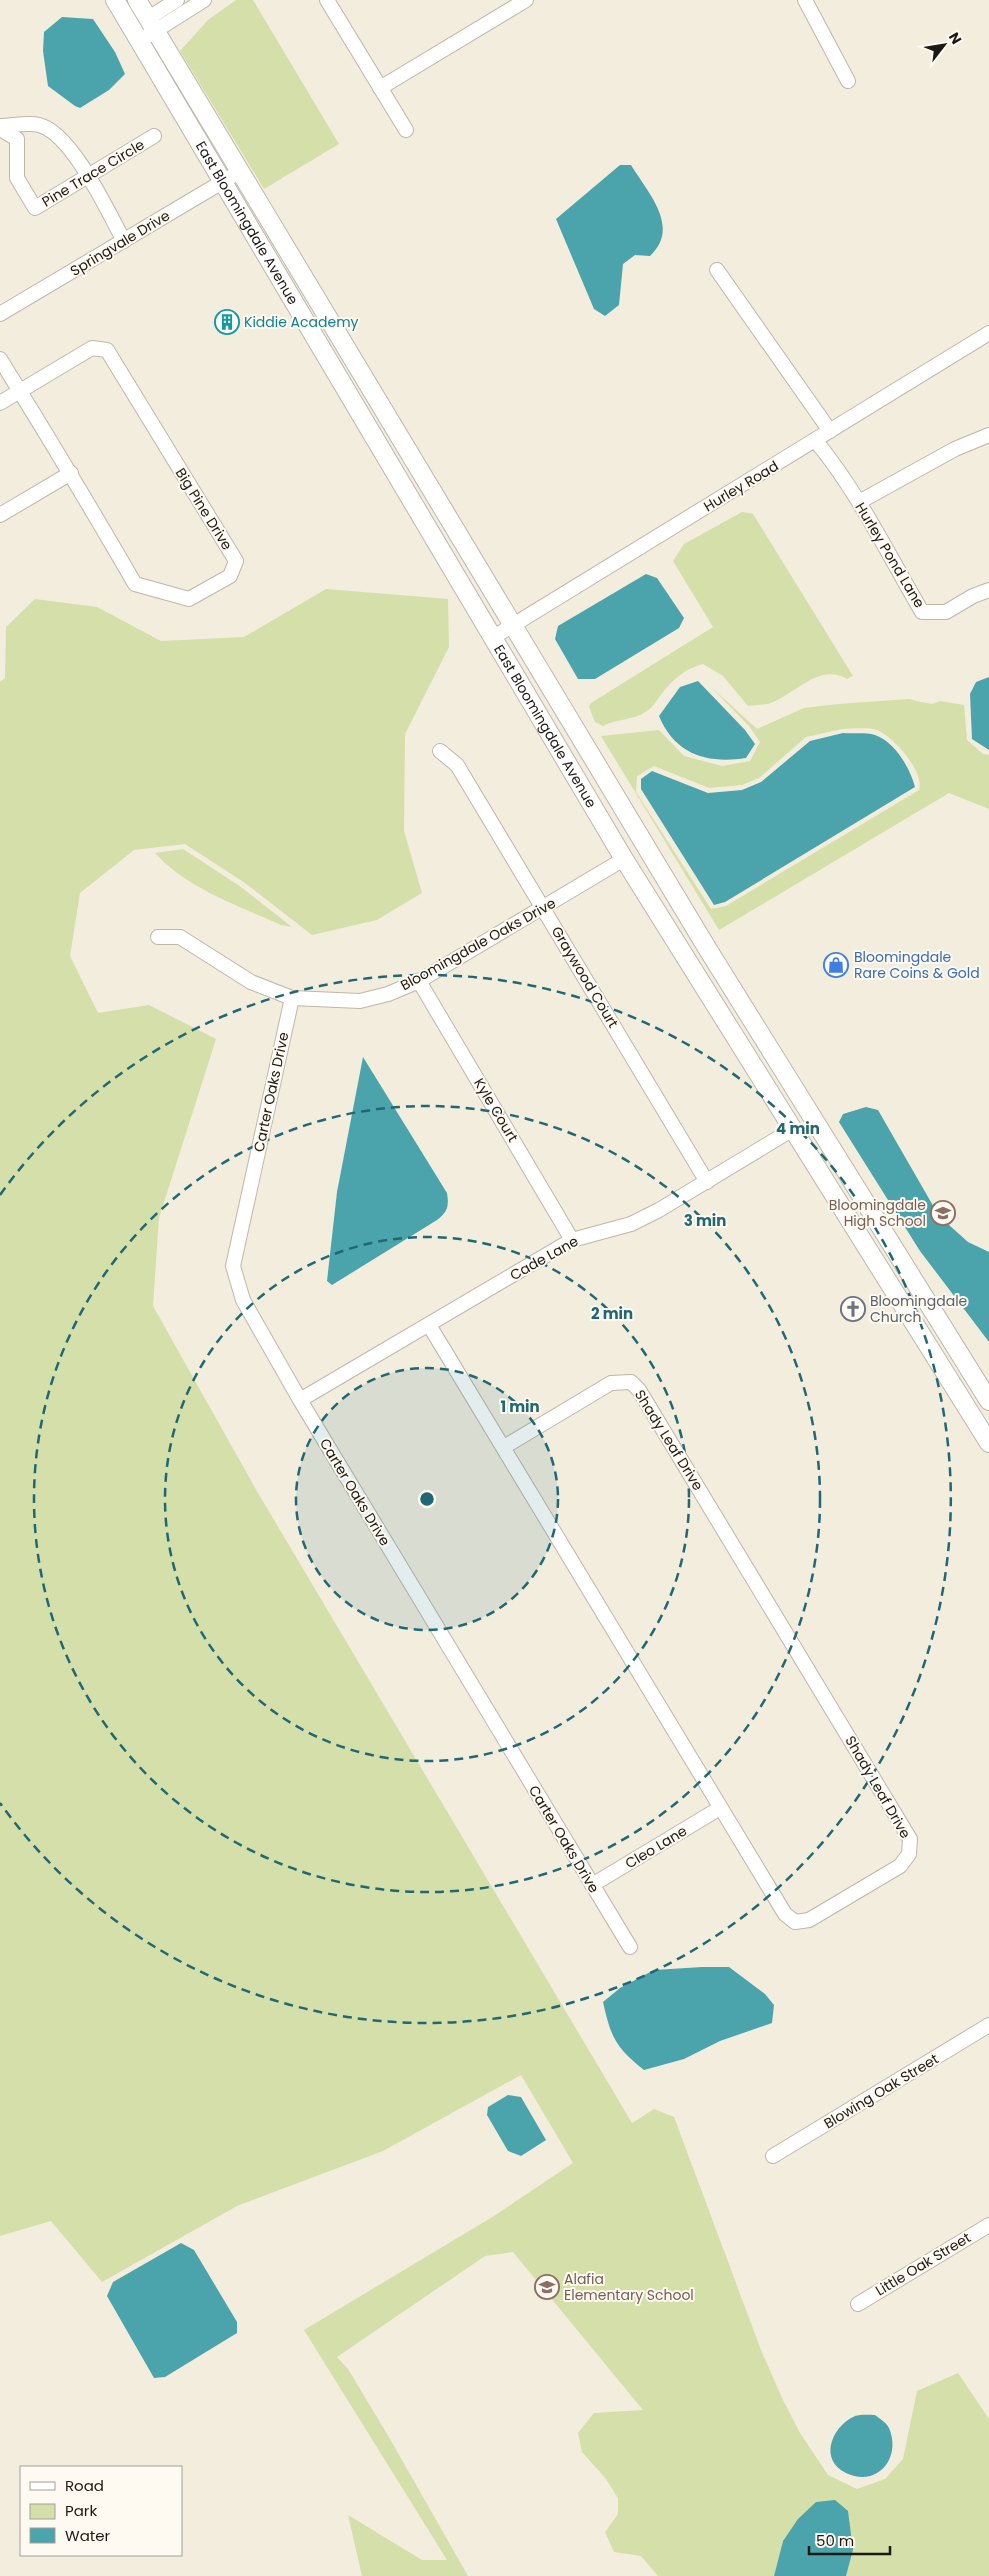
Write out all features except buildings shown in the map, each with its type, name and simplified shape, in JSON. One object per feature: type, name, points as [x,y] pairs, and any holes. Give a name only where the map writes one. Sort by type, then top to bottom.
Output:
[{"type":"main road","name":"East Bloomingdale Avenue","points":[[115,0],[624,860],[989,1443]]},
{"type":"main road","name":"East Bloomingdale Avenue","points":[[137,0],[707,948],[989,1401]]},
{"type":"main road","points":[[682,952],[695,952],[707,948]]},
{"type":"main road","points":[[793,1128],[812,1116]]},
{"type":"street","points":[[139,41],[151,25],[177,0]]},
{"type":"street","points":[[151,25],[204,0]]},
{"type":"street","points":[[327,0],[406,130]]},
{"type":"street","points":[[380,88],[526,0]]},
{"type":"street","points":[[805,0],[848,81]]},
{"type":"street","points":[[0,127],[39,125],[68,144],[88,175],[124,241]]},
{"type":"street","name":"Pine Trace Circle","points":[[0,127],[17,139],[17,178],[35,208],[154,136]]},
{"type":"street","name":"Springvale Drive","points":[[0,314],[239,172]]},
{"type":"street","points":[[717,270],[830,431]]},
{"type":"street","name":"Hurley Road","points":[[492,638],[989,333]]},
{"type":"street","name":"Big Pine Drive","points":[[0,359],[20,391],[72,473],[135,584],[189,599],[230,576],[236,560],[107,350],[92,348],[20,391],[0,403]]},
{"type":"street","points":[[859,502],[955,449],[989,434]]},
{"type":"street","name":"Hurley Pond Lane","points":[[815,440],[837,466],[922,612],[946,612],[973,596],[989,590]]},
{"type":"street","points":[[0,515],[72,473]]},
{"type":"street","name":"Graywood Court","points":[[440,751],[457,765],[707,1182]]},
{"type":"street","name":"Bloomingdale Oaks Drive","points":[[158,937],[180,937],[251,982],[292,998],[360,1000],[388,994],[419,981],[624,860]]},
{"type":"street","name":"Kyle Court","points":[[419,981],[572,1240]]},
{"type":"street","name":"Carter Oaks Drive","points":[[292,998],[234,1266],[243,1300],[300,1400],[630,1947]]},
{"type":"street","name":"Cade Lane","points":[[300,1400],[572,1240],[631,1224],[707,1182],[793,1128]]},
{"type":"street","name":"Shady Leaf Drive","points":[[429,1325],[785,1914],[795,1922],[809,1920],[900,1866],[909,1854],[910,1839],[639,1390],[631,1382],[611,1383],[504,1447]]},
{"type":"street","name":"Cleo Lane","points":[[592,1885],[720,1808]]},
{"type":"street","name":"Blowing Oak Street","points":[[773,2156],[989,2025]]},
{"type":"street","name":"Little Oak Street","points":[[858,2304],[989,2225]]},
{"type":"green space","points":[[236,0],[253,0],[339,144],[264,189],[180,51],[208,20]]},
{"type":"green space","points":[[742,512],[753,514],[853,676],[847,679],[836,675],[816,677],[778,700],[768,704],[748,706],[723,676],[703,664],[679,676],[669,685],[651,708],[642,714],[603,726],[595,722],[589,707],[591,703],[713,627],[673,561],[684,544]]},
{"type":"green space","points":[[326,589],[448,599],[449,647],[405,734],[404,831],[422,893],[377,920],[312,935],[245,883],[185,844],[134,850],[80,893],[70,956],[98,1013],[149,1005],[216,1039],[159,1218],[153,1306],[258,1493],[632,2123],[654,2109],[674,2117],[761,2350],[800,2433],[828,2475],[857,2489],[885,2479],[903,2459],[917,2391],[958,2373],[989,2419],[989,2576],[846,2576],[853,2550],[783,2541],[774,2576],[658,2576],[641,2556],[614,2552],[605,2532],[618,2514],[618,2498],[606,2479],[582,2452],[578,2433],[594,2413],[643,2410],[513,2252],[485,2256],[337,2357],[348,2369],[390,2439],[468,2576],[362,2576],[348,2515],[422,2560],[447,2560],[304,2330],[494,2216],[573,2163],[521,2075],[383,2151],[237,2206],[102,2282],[51,2221],[0,2236],[0,682],[5,678],[6,627],[35,599],[97,607],[161,641],[244,637]]},
{"type":"green space","points":[[710,686],[757,729],[804,708],[838,704],[909,699],[932,704],[940,701],[964,705],[967,740],[983,754],[989,755],[989,809],[949,793],[719,930],[601,736],[659,730],[684,756],[722,766],[750,761],[760,742],[749,726]],"holes":[[[842,729],[873,729],[891,739],[913,765],[920,782],[919,790],[726,906],[711,909],[636,792],[637,776],[654,766],[709,788],[742,785],[759,778],[806,737]]]},
{"type":"green space","points":[[183,849],[241,887],[292,927],[281,925],[214,895],[182,877],[155,853]]},
{"type":"water","points":[[62,17],[93,19],[115,52],[125,74],[109,90],[80,108],[48,86],[43,51],[44,32]]},
{"type":"water","points":[[620,165],[631,165],[653,198],[662,222],[662,233],[659,245],[650,256],[635,255],[623,264],[619,305],[605,316],[594,309],[556,219]]},
{"type":"water","points":[[646,574],[657,578],[684,618],[679,628],[595,679],[578,679],[555,639],[558,626]]},
{"type":"water","points":[[989,677],[989,750],[972,739],[970,694],[976,682]]},
{"type":"water","points":[[698,681],[745,730],[755,744],[746,758],[732,760],[706,758],[694,754],[674,740],[666,729],[659,716],[680,687]]},
{"type":"water","points":[[843,733],[871,734],[889,743],[901,756],[915,787],[725,902],[714,905],[641,789],[641,779],[652,771],[708,793],[742,790],[761,782],[810,741]]},
{"type":"water","points":[[363,1057],[447,1193],[448,1205],[446,1211],[437,1220],[332,1285],[327,1281],[337,1192]]},
{"type":"water","points":[[866,1107],[878,1110],[939,1216],[968,1242],[989,1252],[989,1342],[920,1251],[839,1122],[843,1114]]},
{"type":"water","points":[[729,1967],[765,1994],[774,2005],[772,2023],[720,2041],[684,2059],[644,2070],[620,2048],[612,2033],[603,2002],[620,1988],[654,1970]]},
{"type":"water","points":[[508,2095],[521,2097],[546,2140],[521,2156],[508,2151],[487,2115],[488,2107]]},
{"type":"water","points":[[181,2243],[194,2250],[237,2322],[237,2333],[165,2377],[154,2378],[107,2296],[113,2282]]},
{"type":"water","points":[[875,2415],[889,2428],[892,2450],[889,2459],[877,2473],[868,2477],[857,2477],[846,2473],[833,2460],[831,2444],[834,2436],[845,2422],[853,2417]]},
{"type":"water","points":[[835,2500],[848,2511],[853,2550],[846,2576],[774,2576],[783,2541],[798,2519],[816,2502]]},
{"type":"place","name":"Kiddie Academy","points":[[227,322]]},
{"type":"place","name":"Bloomingdale Rare Coins & Gold","points":[[836,965]]},
{"type":"place","name":"Bloomingdale High School","points":[[943,1213]]},
{"type":"place","name":"Bloomingdale Church","points":[[853,1309]]},
{"type":"place","name":"Alafia Elementary School","points":[[547,2287]]}]
